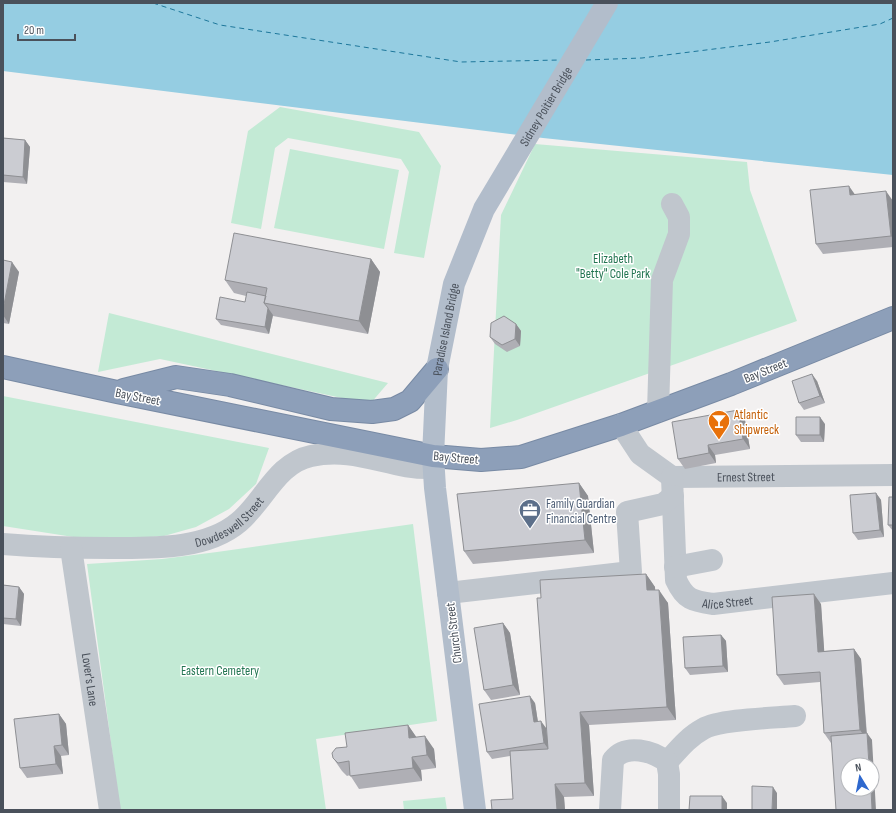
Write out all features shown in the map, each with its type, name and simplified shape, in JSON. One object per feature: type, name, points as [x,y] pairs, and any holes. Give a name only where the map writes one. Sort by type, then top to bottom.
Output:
[{"type":"highway","name":"Bay Street","points":[[3,367],[433,462],[480,460],[521,457],[621,425],[731,384],[893,318]]},
{"type":"highway","points":[[117,392],[176,377],[230,385],[331,409],[372,412],[394,409],[410,401],[437,369]]},
{"type":"main road","name":"Sidney Poitier Bridge","points":[[484,209],[607,3]]},
{"type":"main road","name":"Paradise Island Bridge","points":[[433,462],[437,369],[454,284],[484,209]]},
{"type":"main road","name":"Church Street","points":[[433,462],[475,810]]},
{"type":"street","points":[[658,411],[662,280],[679,234],[679,217],[672,204]]},
{"type":"street","points":[[448,593],[631,572],[627,512],[662,504],[673,486],[640,454],[621,425]]},
{"type":"street","name":"Dowdeswell Street","points":[[3,544],[71,548],[165,548],[222,533],[239,522],[288,466],[311,456],[346,454],[366,456],[416,468],[433,462]]},
{"type":"street","name":"Ernest Street","points":[[673,486],[893,475]]},
{"type":"street","name":"Alice Street","points":[[673,486],[676,580],[682,593],[695,602],[713,604],[893,583]]},
{"type":"street","name":"Lover's Lane","points":[[71,548],[110,810]]},
{"type":"street","points":[[675,567],[712,560]]},
{"type":"street","points":[[667,762],[688,739],[705,728],[734,721],[795,716]]},
{"type":"street","points":[[610,810],[613,760],[617,755],[629,751],[648,751],[667,762]]},
{"type":"street","points":[[667,762],[669,774],[669,810]]},
{"type":"green space","points":[[280,107],[419,132],[441,166],[424,258],[394,253],[409,172],[401,159],[288,138],[275,148],[261,229],[231,223],[248,131]]},
{"type":"green space","name":"Elizabeth \"Betty\" Cole Park","points":[[535,144],[747,162],[750,190],[797,321],[517,420],[490,428],[501,215]]},
{"type":"green space","points":[[290,149],[399,170],[384,249],[274,228]]},
{"type":"green space","points":[[109,313],[388,383],[370,404],[160,359],[98,372]]},
{"type":"green space","points":[[3,396],[269,448],[256,484],[229,509],[196,527],[164,536],[99,541],[3,526]]},
{"type":"green space","name":"Eastern Cemetery","points":[[413,524],[437,721],[316,739],[326,810],[120,810],[87,564],[162,559]]},
{"type":"green space","points":[[445,797],[447,810],[404,810],[403,801]]},
{"type":"water","points":[[3,3],[893,3],[893,175],[543,138],[3,71]]},
{"type":"building","points":[[3,138],[25,140],[23,177],[3,175]]},
{"type":"building","points":[[849,186],[850,195],[886,191],[891,236],[816,244],[810,190]]},
{"type":"building","points":[[234,233],[371,259],[359,321],[264,303],[267,288],[225,280]]},
{"type":"building","points":[[3,260],[12,262],[3,310]]},
{"type":"building","points":[[247,292],[266,296],[264,303],[268,308],[265,327],[216,319],[220,297],[245,302]]},
{"type":"building","points":[[504,316],[516,324],[515,339],[502,345],[490,337],[491,323]]},
{"type":"building","points":[[812,374],[820,396],[799,403],[792,381]]},
{"type":"building","points":[[738,410],[743,439],[708,445],[709,453],[678,459],[672,422]]},
{"type":"building","points":[[796,417],[820,417],[820,435],[796,435]]},
{"type":"building","name":"Family Guardian Financial Centre","points":[[579,483],[585,540],[464,551],[457,494]]},
{"type":"building","points":[[876,493],[880,530],[853,533],[850,495]]},
{"type":"building","points":[[889,497],[893,497],[893,525],[888,525]]},
{"type":"building","points":[[646,574],[647,590],[659,590],[667,707],[580,712],[585,783],[555,784],[557,810],[492,810],[491,800],[513,799],[510,751],[548,749],[537,598],[541,598],[540,580]]},
{"type":"building","points":[[3,585],[19,587],[16,619],[3,618]]},
{"type":"building","points":[[814,594],[818,652],[854,649],[860,730],[824,733],[820,672],[777,675],[772,597]]},
{"type":"building","points":[[503,623],[513,685],[484,690],[474,628]]},
{"type":"building","points":[[721,635],[723,666],[685,668],[683,637]]},
{"type":"building","points":[[530,696],[534,722],[541,721],[544,743],[487,752],[479,704]]},
{"type":"building","points":[[59,714],[62,745],[54,746],[56,764],[20,768],[14,719]]},
{"type":"building","points":[[408,725],[409,738],[425,736],[427,755],[412,757],[413,768],[350,776],[349,761],[338,763],[333,758],[332,753],[336,748],[347,747],[345,733]]},
{"type":"building","points":[[867,733],[868,757],[840,757],[840,797],[871,797],[872,810],[836,810],[831,736]]},
{"type":"building","points":[[752,786],[773,787],[772,810],[752,810]]},
{"type":"building","points":[[690,796],[722,796],[722,810],[689,810]]},
{"type":"ferry route","points":[[153,3],[220,25],[461,62],[560,60]]},
{"type":"ferry route","points":[[586,60],[642,58],[770,42],[880,24],[893,18]]},
{"type":"place","name":"Atlantic Shipwreck","points":[[719,440]]},
{"type":"place","name":"Family Guardian Financial Centre","points":[[530,530]]}]
